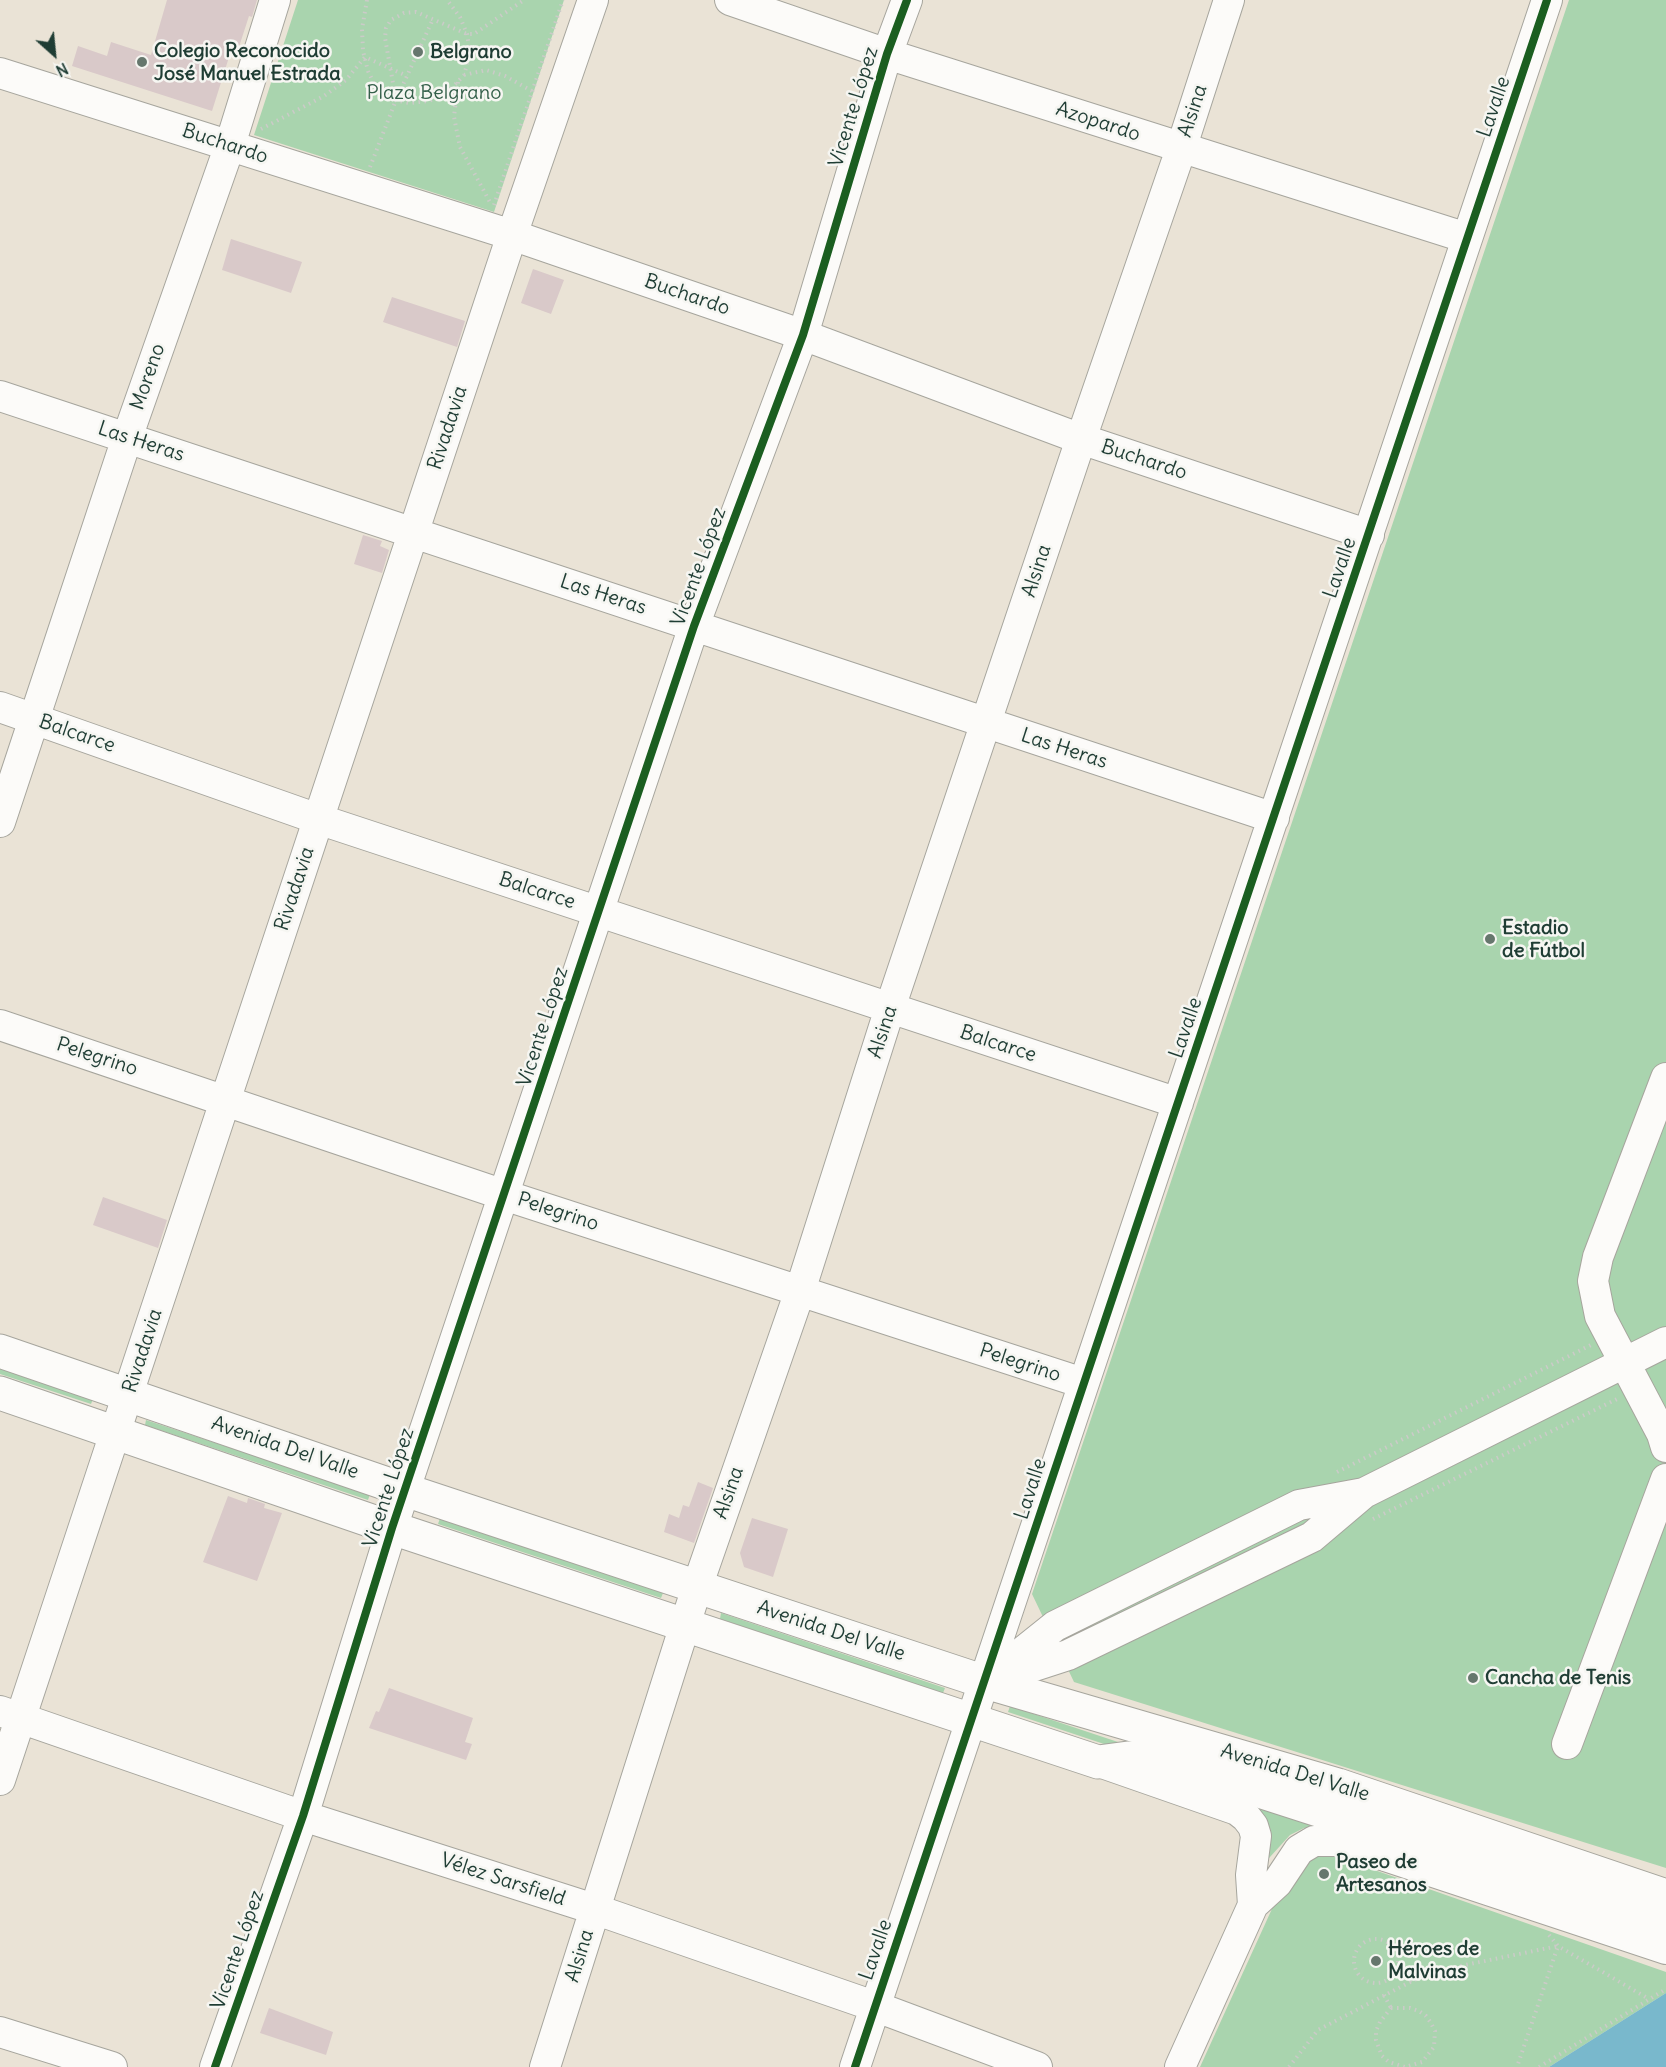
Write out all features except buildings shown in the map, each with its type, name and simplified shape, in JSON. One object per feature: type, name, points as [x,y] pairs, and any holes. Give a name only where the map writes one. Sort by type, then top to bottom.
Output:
[{"type":"main road","name":"Avenida Del Valle","points":[[0,1351],[405,1490],[985,1683],[1338,1785],[1666,1896]]},
{"type":"main road","name":"Avenida Del Valle","points":[[0,1393],[392,1528],[1098,1762],[1128,1758],[1160,1763],[1244,1786],[1666,1922]]},
{"type":"street","name":"Moreno","points":[[0,822],[127,438],[242,139],[275,0]]},
{"type":"street","name":"Rivadavia","points":[[0,1780],[10,1714],[129,1394],[512,235],[593,0]]},
{"type":"street","name":"Azopardo","points":[[730,0],[887,54],[1181,149],[1467,238]]},
{"type":"street","name":"Vicente López","points":[[215,2067],[303,1816],[392,1528],[694,626],[802,335],[887,54],[907,0]]},
{"type":"street","name":"Alsina","points":[[545,2067],[684,1624],[800,1291],[890,1008],[1181,149],[1229,0]]},
{"type":"street","name":"Lavalle","points":[[855,2067],[1547,0]]},
{"type":"street","name":"Buchardo","points":[[0,73],[242,139],[802,335],[1081,439],[1369,535]]},
{"type":"street","name":"Las Heras","points":[[0,396],[1274,818]]},
{"type":"street","name":"Balcarce","points":[[0,707],[318,819],[1178,1103]]},
{"type":"street","name":"Pelegrino","points":[[0,1025],[504,1195],[1083,1383]]},
{"type":"street","points":[[1666,1078],[1598,1257],[1593,1281],[1600,1316],[1662,1434],[1666,1447]]},
{"type":"street","points":[[985,1683],[1055,1626],[1299,1505],[1364,1493],[1666,1342]]},
{"type":"street","points":[[1567,1744],[1666,1479]]},
{"type":"street","name":"Vélez Sarsfield","points":[[10,1714],[303,1816],[594,1909],[874,2006],[1037,2067]]},
{"type":"street","points":[[1098,1762],[1237,1810],[1246,1817],[1253,1826],[1256,1836],[1251,1875],[1253,1905]]},
{"type":"street","points":[[1180,2067],[1253,1905],[1277,1883],[1299,1850],[1314,1841],[1334,1840],[1666,1949]]},
{"type":"street","points":[[0,2032],[112,2067]]},
{"type":"path","points":[[367,0],[362,29],[368,71],[377,90],[389,99],[409,103],[429,101],[449,91],[464,75],[470,54],[467,34],[460,17],[447,0]]},
{"type":"path","points":[[396,100],[385,38],[386,28],[391,20],[404,13],[416,12],[467,34],[482,30],[511,7],[524,0]]},
{"type":"path","points":[[491,214],[563,0]]},
{"type":"path","points":[[368,173],[396,100],[433,20]]},
{"type":"path","points":[[242,139],[324,96],[346,80],[365,57]]},
{"type":"path","points":[[365,57],[407,76]]},
{"type":"path","points":[[464,75],[486,70],[505,76],[532,91]]},
{"type":"path","points":[[458,81],[454,117],[460,147],[494,207]]},
{"type":"path","points":[[1556,1934],[1545,1930],[1558,1946],[1649,1999]]},
{"type":"path","points":[[1373,1939],[1386,1941],[1398,1957],[1395,1972],[1384,1981],[1369,1981],[1357,1972],[1355,1965],[1357,1951],[1361,1945],[1373,1939]]},
{"type":"path","points":[[1289,2067],[1318,2030],[1412,1981],[1436,1971],[1558,1946]]},
{"type":"path","points":[[1517,2067],[1558,1946]]},
{"type":"path","points":[[1395,1972],[1412,1981]]},
{"type":"path","points":[[1539,2067],[1666,1989]]},
{"type":"path","points":[[1384,1995],[1391,2008]]},
{"type":"path","points":[[1391,2008],[1410,2008],[1419,2011],[1431,2023],[1435,2031],[1434,2047],[1429,2056],[1419,2065],[1397,2066],[1382,2056],[1378,2048],[1377,2031],[1391,2008]]},
{"type":"green space","name":"Plaza Belgrano","points":[[298,0],[564,0],[494,212],[254,135]]},
{"type":"green space","points":[[1569,0],[1666,0],[1666,1868],[1074,1682],[1032,1594]]},
{"type":"green space","points":[[0,1368],[93,1399],[91,1404],[0,1374]]},
{"type":"green space","points":[[146,1420],[370,1494],[368,1500],[145,1425]]},
{"type":"green space","points":[[440,1518],[663,1593],[661,1598],[438,1524]]},
{"type":"green space","points":[[721,1613],[945,1688],[943,1693],[720,1619]]},
{"type":"green space","points":[[1010,1706],[1118,1742],[1302,1785],[1116,1748],[1008,1712]]},
{"type":"green space","points":[[1202,1782],[1323,1826],[1304,1828],[1290,1835],[1260,1868],[1263,1827]]},
{"type":"green space","points":[[1323,1852],[1666,1972],[1666,1993],[1549,2067],[1200,2067],[1276,1900],[1299,1858]]},
{"type":"water","points":[[1666,1993],[1666,2067],[1549,2067]]},
{"type":"cycle path","points":[[215,2067],[303,1816],[392,1528],[694,626],[803,335],[887,54],[907,0]]},
{"type":"cycle path","points":[[855,2067],[1547,0]]},
{"type":"place","name":"Belgrano","points":[[418,52]]},
{"type":"place","name":"Colegio Reconocido José Manuel Estrada","points":[[142,62]]},
{"type":"place","name":"Estadio de Fútbol","points":[[1490,939]]},
{"type":"place","name":"Cancha de Tenis","points":[[1473,1678]]},
{"type":"place","name":"Paseo de Artesanos","points":[[1324,1874]]},
{"type":"place","name":"Héroes de Malvinas","points":[[1376,1961]]}]
